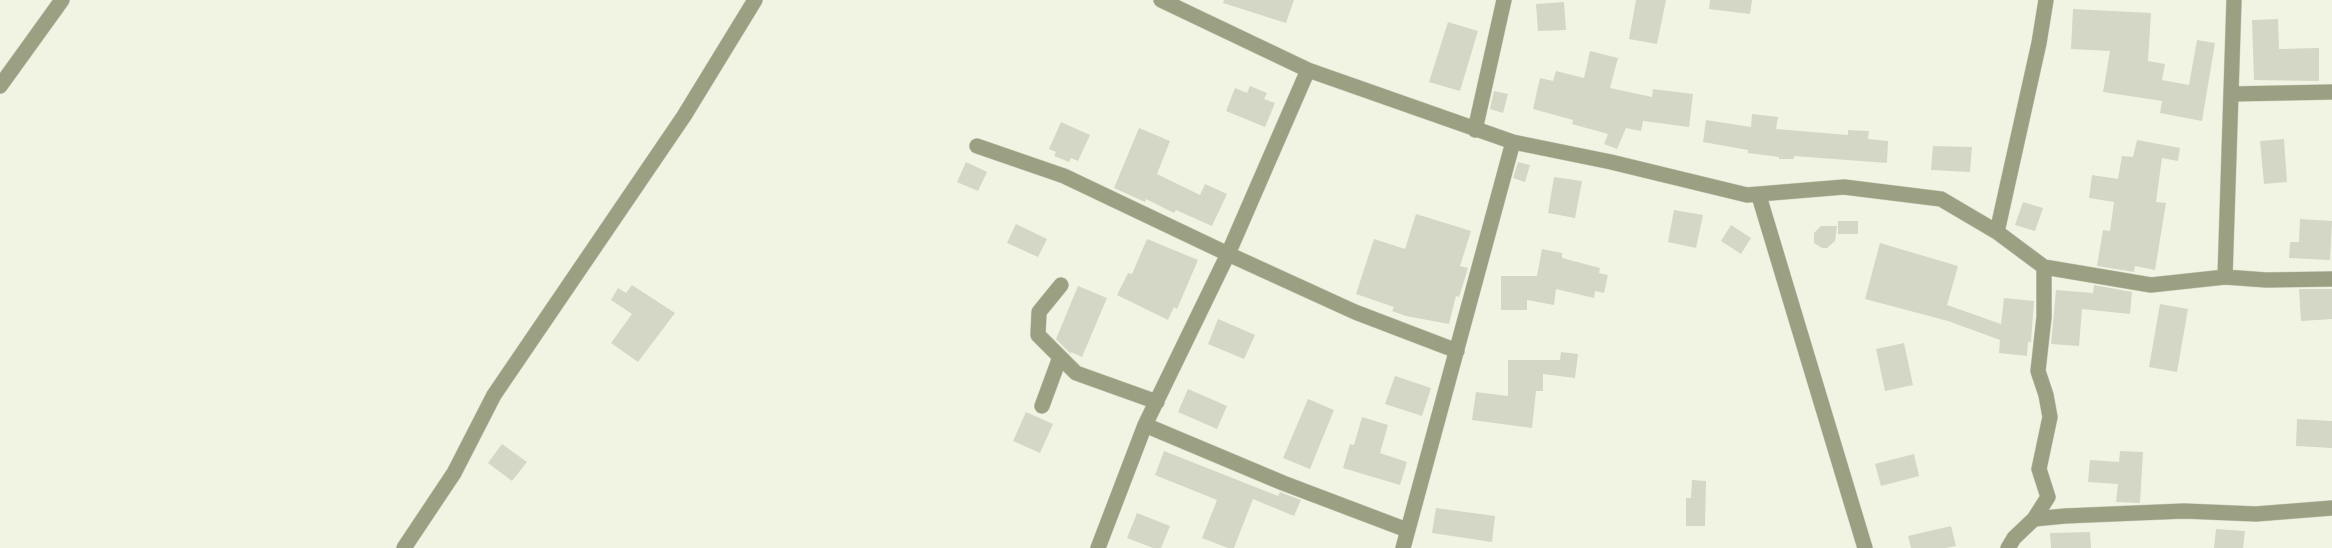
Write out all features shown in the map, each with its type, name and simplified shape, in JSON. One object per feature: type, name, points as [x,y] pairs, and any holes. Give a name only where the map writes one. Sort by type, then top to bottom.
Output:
[{"type":"street","points":[[0,86],[62,0]]},
{"type":"street","points":[[404,548],[454,473],[494,395],[684,116],[755,0]]},
{"type":"street","points":[[1161,0],[1308,70],[1514,142],[1611,162],[1746,195],[1759,196],[1844,187],[1941,199],[1997,232],[2044,267],[2151,285],[2224,277],[2266,280],[2332,279]]},
{"type":"street","points":[[1475,129],[1504,0]]},
{"type":"street","points":[[1997,232],[2039,43],[2046,0]]},
{"type":"street","points":[[2224,277],[2235,0]]},
{"type":"street","points":[[1098,548],[1144,425],[1228,254],[1308,70]]},
{"type":"street","points":[[2232,94],[2332,92]]},
{"type":"street","points":[[1403,548],[1514,142]]},
{"type":"street","points":[[977,146],[1064,176],[1355,312],[1457,351]]},
{"type":"street","points":[[1759,196],[1864,548]]},
{"type":"street","points":[[2008,548],[2014,538],[2034,519],[2048,497],[2039,468],[2050,417],[2038,371],[2044,317],[2044,267]]},
{"type":"street","points":[[1061,285],[1039,312],[1038,335],[1076,373],[1157,402]]},
{"type":"street","points":[[1042,406],[1060,357]]},
{"type":"street","points":[[1144,425],[1283,483],[1407,530]]},
{"type":"street","points":[[2034,519],[2184,511],[2256,514],[2332,508]]},
{"type":"building","points":[[1224,0],[1294,0],[1286,23],[1223,3]]},
{"type":"building","points":[[1636,0],[1666,0],[1657,44],[1629,39]]},
{"type":"building","points":[[1710,0],[1752,0],[1750,14],[1709,9]]},
{"type":"building","points":[[1564,2],[1566,30],[1538,31],[1536,4]]},
{"type":"building","points":[[2073,9],[2151,13],[2148,61],[2165,64],[2162,80],[2189,85],[2197,40],[2215,43],[2202,121],[2160,113],[2162,101],[2103,92],[2110,51],[2071,49]]},
{"type":"building","points":[[2278,19],[2279,49],[2319,48],[2319,81],[2254,80],[2252,20]]},
{"type":"building","points":[[1448,22],[1478,31],[1460,91],[1429,82]]},
{"type":"building","points":[[1590,51],[1618,58],[1610,88],[1652,97],[1653,89],[1693,94],[1689,127],[1643,121],[1641,131],[1626,128],[1617,149],[1604,144],[1608,134],[1572,124],[1573,120],[1533,109],[1540,78],[1553,81],[1556,71],[1584,78]]},
{"type":"building","points":[[1250,86],[1267,93],[1264,99],[1275,103],[1265,127],[1226,111],[1235,88],[1247,93]]},
{"type":"building","points":[[1494,91],[1508,94],[1503,113],[1490,109]]},
{"type":"building","points":[[1752,114],[1778,117],[1776,129],[1848,135],[1848,130],[1869,131],[1868,139],[1888,141],[1887,163],[1794,156],[1794,159],[1779,159],[1779,157],[1748,153],[1748,150],[1703,142],[1706,120],[1751,127]]},
{"type":"building","points":[[1061,122],[1090,135],[1078,161],[1071,158],[1069,162],[1054,156],[1056,152],[1049,149]]},
{"type":"building","points":[[1139,128],[1170,141],[1157,174],[1200,195],[1205,184],[1227,194],[1212,226],[1176,210],[1174,213],[1146,199],[1145,202],[1114,188]]},
{"type":"building","points":[[2284,139],[2287,182],[2264,184],[2260,141]]},
{"type":"building","points":[[2137,140],[2180,148],[2178,161],[2162,158],[2156,202],[2166,203],[2155,270],[2135,266],[2134,272],[2097,266],[2103,230],[2110,231],[2114,202],[2089,198],[2092,175],[2118,179],[2122,156],[2133,157]]},
{"type":"building","points":[[1933,146],[1972,147],[1970,172],[1931,170]]},
{"type":"building","points":[[966,162],[987,172],[978,191],[957,182]]},
{"type":"building","points":[[1518,162],[1530,165],[1525,182],[1513,178]]},
{"type":"building","points":[[1554,177],[1582,181],[1575,218],[1548,213]]},
{"type":"building","points":[[2023,202],[2043,208],[2035,231],[2015,225]]},
{"type":"building","points":[[1674,210],[1703,215],[1696,248],[1668,242]]},
{"type":"building","points":[[1416,214],[1471,231],[1460,266],[1468,268],[1459,297],[1456,296],[1449,324],[1406,316],[1392,311],[1394,307],[1356,294],[1374,239],[1405,249]]},
{"type":"building","points":[[2300,219],[2332,221],[2330,260],[2289,258],[2290,242],[2299,242]]},
{"type":"building","points":[[1838,221],[1858,221],[1858,234],[1838,234]]},
{"type":"building","points":[[1016,224],[1047,239],[1038,257],[1007,243]]},
{"type":"building","points":[[1731,225],[1751,238],[1741,254],[1721,241]]},
{"type":"building","points":[[1821,226],[1837,226],[1835,241],[1827,248],[1814,243],[1814,233]]},
{"type":"building","points":[[1147,239],[1198,260],[1177,309],[1174,307],[1168,320],[1117,295],[1128,273],[1132,274]]},
{"type":"building","points":[[1880,243],[1958,266],[1947,305],[2001,324],[2004,298],[2034,301],[2031,342],[2028,342],[2027,356],[1999,353],[2000,340],[1948,321],[1865,299]]},
{"type":"building","points":[[1542,249],[1562,253],[1562,258],[1600,268],[1599,273],[1608,275],[1604,293],[1595,291],[1594,298],[1556,289],[1554,305],[1527,300],[1527,310],[1501,310],[1501,276],[1537,276]]},
{"type":"building","points":[[632,285],[675,313],[638,362],[611,343],[632,314],[611,300],[618,288],[626,293]]},
{"type":"building","points":[[2094,285],[2132,292],[2130,314],[2082,309],[2079,346],[2051,344],[2056,290],[2093,293]]},
{"type":"building","points":[[1078,286],[1107,298],[1082,357],[1071,352],[1071,354],[1056,339]]},
{"type":"building","points":[[2299,289],[2332,289],[2332,319],[2301,321]]},
{"type":"building","points":[[2160,304],[2188,309],[2177,372],[2149,367]]},
{"type":"building","points":[[1218,319],[1255,335],[1244,359],[1208,344]]},
{"type":"building","points":[[1904,343],[1913,385],[1885,391],[1876,349]]},
{"type":"building","points":[[1561,352],[1578,354],[1575,378],[1543,374],[1543,391],[1536,391],[1532,428],[1472,420],[1476,392],[1508,396],[1508,360],[1560,360]]},
{"type":"building","points":[[1395,376],[1431,388],[1422,416],[1385,404]]},
{"type":"building","points":[[1188,389],[1227,406],[1217,429],[1178,412]]},
{"type":"building","points":[[1308,399],[1334,410],[1310,469],[1283,458]]},
{"type":"building","points":[[1026,412],[1053,424],[1040,453],[1013,441]]},
{"type":"building","points":[[1362,417],[1388,425],[1380,453],[1407,462],[1400,485],[1343,468],[1350,444],[1354,445]]},
{"type":"building","points":[[2297,419],[2332,421],[2332,448],[2296,446]]},
{"type":"building","points":[[502,444],[527,462],[512,481],[488,463]]},
{"type":"building","points":[[1164,451],[1278,496],[1280,492],[1301,500],[1294,516],[1253,499],[1234,548],[1228,548],[1202,538],[1217,500],[1155,475]]},
{"type":"building","points":[[2120,451],[2143,452],[2140,503],[2116,502],[2118,484],[2088,482],[2090,460],[2119,462]]},
{"type":"building","points":[[1914,454],[1919,476],[1881,486],[1875,464]]},
{"type":"building","points":[[1692,480],[1706,481],[1705,526],[1686,526],[1686,498],[1691,498]]},
{"type":"building","points":[[1436,508],[1495,516],[1492,542],[1432,533]]},
{"type":"building","points":[[1137,513],[1170,526],[1161,548],[1153,548],[1127,538]]},
{"type":"building","points":[[1951,526],[1956,546],[1911,548],[1908,536]]},
{"type":"building","points":[[2216,529],[2245,531],[2243,548],[2214,548]]},
{"type":"building","points":[[2090,532],[2091,548],[2051,548],[2050,533]]}]
